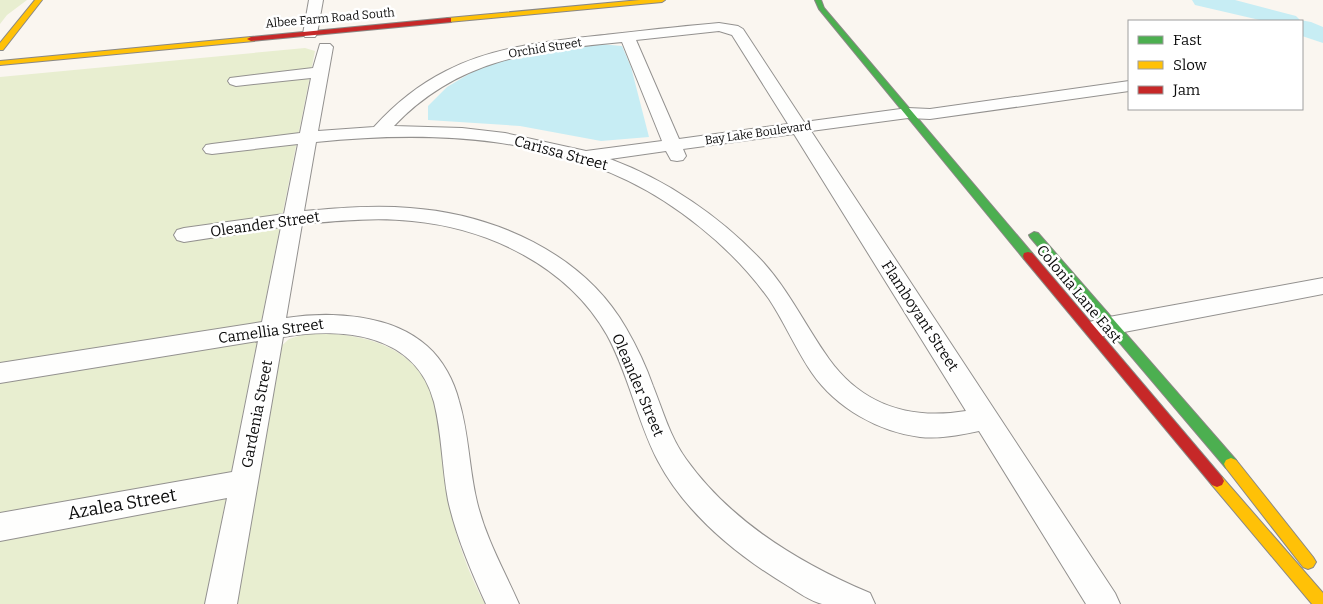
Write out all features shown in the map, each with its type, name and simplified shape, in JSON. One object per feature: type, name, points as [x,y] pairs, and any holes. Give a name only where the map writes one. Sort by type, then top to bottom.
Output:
[{"type":"street","points":[[0,48],[39,0]]},
{"type":"street","name":"Gardenia Street","points":[[220,604],[320,72],[316,0]]},
{"type":"street","name":"Albee Farm Road South","points":[[0,63],[317,40],[662,0]]},
{"type":"street","name":"Colonia Lane East","points":[[820,0],[834,8],[866,43]]},
{"type":"street","name":"Colonia Lane East","points":[[820,0],[821,8],[918,112],[1090,330],[1322,604]]},
{"type":"street","name":"Orchid Street","points":[[382,130],[396,113],[418,94],[446,76],[477,62],[537,47],[719,27],[733,29]]},
{"type":"street","name":"Flamboyant Street","points":[[733,29],[741,36],[1104,604]]},
{"type":"street","points":[[627,37],[674,150]]},
{"type":"street","points":[[236,81],[320,72]]},
{"type":"street","points":[[586,157],[674,150],[803,133],[918,112],[1128,86]]},
{"type":"street","name":"Colonia Lane East","points":[[918,112],[942,128]]},
{"type":"street","name":"Carissa Street","points":[[212,149],[382,130],[429,130],[481,134],[528,142],[610,165],[678,201],[738,249],[780,298],[823,369],[835,383],[858,403],[892,419],[912,424],[935,426],[985,418]]},
{"type":"street","points":[[610,165],[674,150]]},
{"type":"street","name":"Oleander Street","points":[[184,235],[293,220],[366,213],[434,218],[482,229],[527,248],[551,262],[589,293],[619,336],[632,363],[659,436],[676,466],[696,491],[747,540],[775,561],[820,588],[859,604]]},
{"type":"street","name":"Colonia Lane East","points":[[1029,229],[1213,441],[1317,574]]},
{"type":"street","points":[[1090,330],[1323,286]]},
{"type":"street","name":"Camellia Street","points":[[0,373],[272,329],[322,323],[364,327],[398,340],[427,361],[436,372],[448,411],[458,478],[470,527],[489,576],[504,604]]},
{"type":"street","name":"Azalea Street","points":[[0,527],[244,482]]},
{"type":"green space","points":[[0,0],[27,0],[7,15],[0,24]]},
{"type":"green space","points":[[305,48],[315,51],[205,604],[0,604],[0,77]]},
{"type":"green space","points":[[309,333],[350,336],[369,340],[387,347],[403,356],[417,369],[428,385],[436,406],[442,440],[446,486],[454,524],[467,565],[485,604],[233,604],[278,349],[289,339]]},
{"type":"water","points":[[589,43],[622,46],[631,67],[649,137],[601,141],[520,126],[428,120],[428,106],[447,87],[489,62]]},
{"type":"waterway","points":[[1203,0],[1285,20]]},
{"type":"waterway","points":[[1303,27],[1323,36]]},
{"type":"traffic: fast","points":[[818,0],[821,8],[1028,256]]},
{"type":"traffic: fast","points":[[1034,235],[1231,464]]},
{"type":"traffic: slow","points":[[0,48],[39,0]]},
{"type":"traffic: slow","points":[[448,20],[662,0]]},
{"type":"traffic: slow","points":[[0,63],[251,39]]},
{"type":"traffic: slow","points":[[1231,464],[1308,562]]},
{"type":"traffic: slow","points":[[1217,481],[1322,604]]},
{"type":"traffic: jam","points":[[251,39],[448,20]]},
{"type":"traffic: jam","points":[[1028,256],[1217,481]]}]
